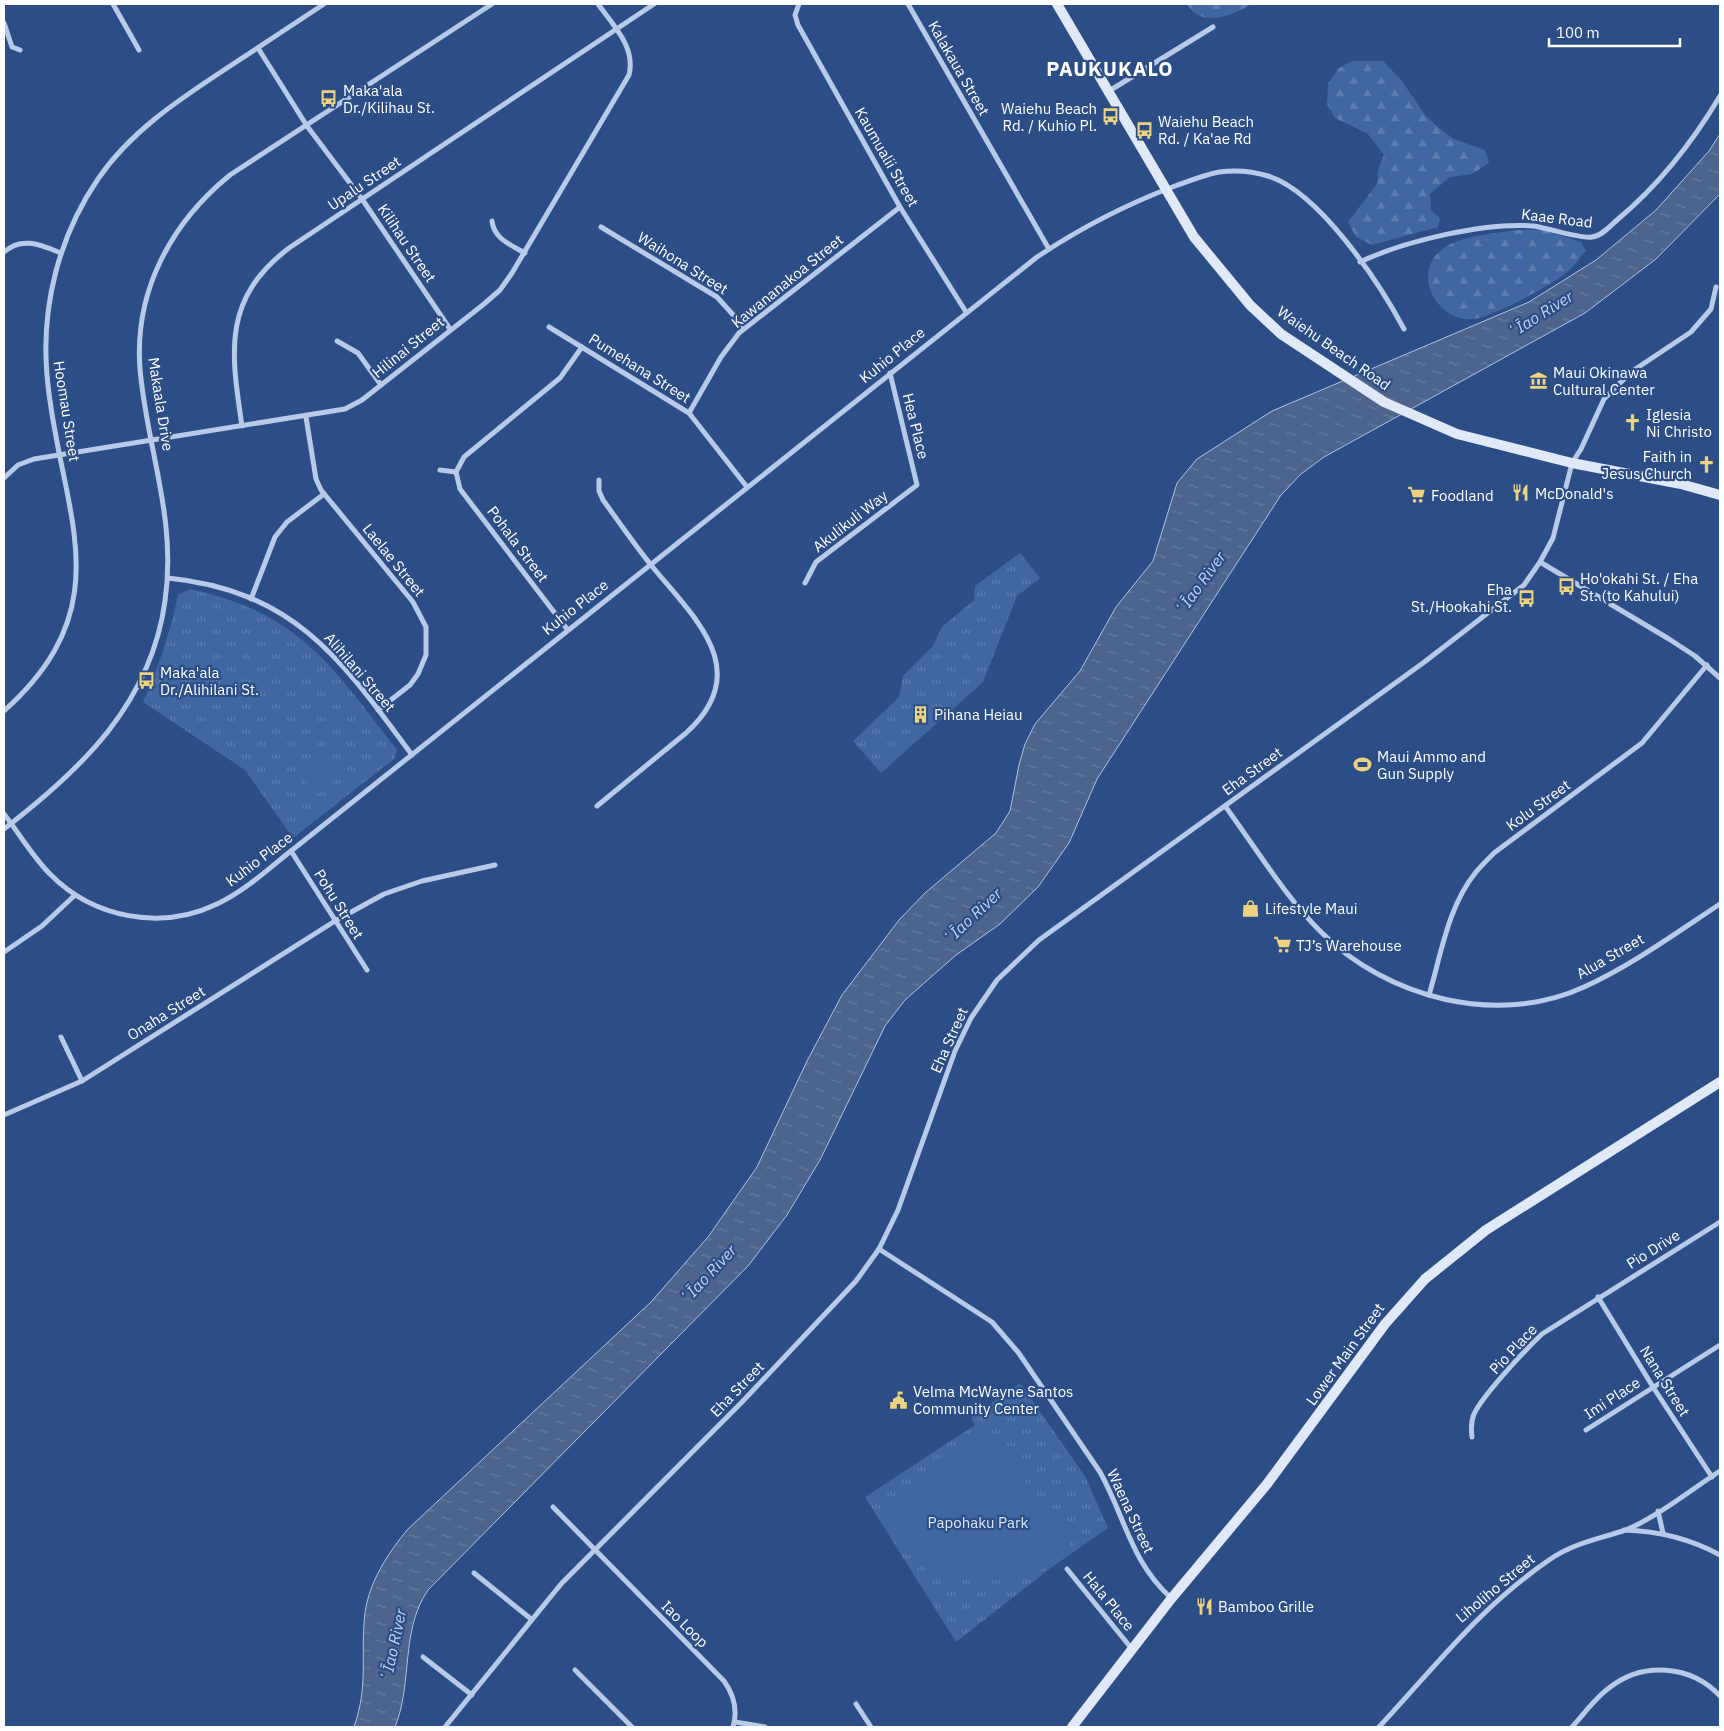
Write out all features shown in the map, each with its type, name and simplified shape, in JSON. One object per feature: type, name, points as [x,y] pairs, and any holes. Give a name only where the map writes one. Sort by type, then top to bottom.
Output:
[{"type":"street","points":[[113,4],[139,50]]},
{"type":"street","name":"Hoomau Street","points":[[4,711],[26,690],[48,660],[59,640],[73,597],[76,575],[76,545],[47,376],[45,341],[48,306],[62,253],[80,208],[98,178],[144,126],[172,105],[324,4]]},
{"type":"street","name":"Makaala Drive","points":[[4,829],[72,773],[95,750],[133,696],[147,666],[158,635],[168,578],[168,529],[140,369],[140,344],[147,295],[165,249],[194,208],[211,190],[230,175],[492,4]]},
{"type":"street","name":"Hilinai Street","points":[[4,478],[23,462],[61,454],[306,417],[346,409],[362,400],[381,385],[500,290],[525,253],[629,75],[630,54],[617,30],[598,4]]},
{"type":"street","name":"Upalu Street","points":[[242,426],[234,374],[233,345],[238,317],[246,297],[258,278],[277,257],[654,4]]},
{"type":"street","name":"Kaumualii Street","points":[[799,4],[796,10],[797,23],[900,207],[966,312]]},
{"type":"street","name":"Kalakaua Street","points":[[908,4],[1049,249]]},
{"type":"street","name":"Waiehu Beach Road","points":[[1057,4],[1164,190],[1194,237],[1250,306],[1281,334],[1384,402],[1456,434],[1572,464],[1681,484],[1720,496]]},
{"type":"street","points":[[4,23],[12,47],[20,50]]},
{"type":"street","points":[[1108,91],[1213,27]]},
{"type":"street","name":"Kilihau Street","points":[[258,48],[307,126],[362,199],[450,329]]},
{"type":"street","name":"Kaae Road","points":[[1360,262],[1381,252],[1482,227],[1532,226],[1585,237],[1600,235],[1635,205],[1667,172],[1695,136],[1720,96]]},
{"type":"street","points":[[1164,190],[1218,172],[1242,171],[1266,175],[1288,185],[1308,199],[1360,262],[1387,298],[1404,329]]},
{"type":"street","name":"Kuhio Place","points":[[4,814],[48,872],[75,895],[103,909],[136,917],[169,918],[186,915],[217,904],[232,896],[412,755],[567,629],[966,312],[1049,249],[1125,207],[1164,190]]},
{"type":"street","name":"Kawananakoa Street","points":[[689,414],[721,356],[745,328],[900,207]]},
{"type":"street","points":[[492,221],[494,229],[501,239],[525,253]]},
{"type":"street","name":"Waihona Street","points":[[601,227],[717,297],[745,328]]},
{"type":"street","points":[[4,252],[15,244],[27,242],[62,253]]},
{"type":"street","name":"Eha Street","points":[[445,1727],[531,1619],[594,1551],[749,1395],[856,1281],[879,1249],[898,1210],[955,1051],[985,996],[997,980],[1039,940],[1499,606],[1524,585],[1540,562],[1556,528],[1572,464],[1581,449],[1598,409],[1612,389],[1631,372],[1691,332],[1711,309],[1716,287]]},
{"type":"street","name":"Pumehana Street","points":[[549,327],[689,414],[747,487]]},
{"type":"street","points":[[337,341],[358,354],[381,385]]},
{"type":"street","points":[[440,470],[456,472],[464,457],[560,378],[582,347]]},
{"type":"street","name":"Hea Place","points":[[890,373],[917,485]]},
{"type":"street","name":"Laelae Street","points":[[306,417],[316,479],[324,494],[413,602],[426,627],[427,648],[418,674],[410,685],[378,710]]},
{"type":"street","name":"Pohala Street","points":[[456,472],[460,489],[567,629]]},
{"type":"street","points":[[596,806],[693,727],[709,705],[714,688],[716,661],[707,635],[650,564],[603,500],[599,491],[599,480]]},
{"type":"street","name":"Akulikuli Way","points":[[805,583],[816,562],[917,485]]},
{"type":"street","points":[[251,599],[274,537],[287,522],[324,494]]},
{"type":"street","points":[[1540,562],[1669,639],[1707,665],[1720,678]]},
{"type":"street","name":"Alihilani Street","points":[[168,578],[203,582],[274,609],[298,624],[321,643],[378,710],[412,755]]},
{"type":"street","name":"Kolu Street","points":[[1430,995],[1450,920],[1458,901],[1475,873],[1494,853],[1642,743],[1707,665]]},
{"type":"street","name":"Alua Street","points":[[1225,806],[1290,895],[1322,933],[1376,974],[1397,984],[1430,995],[1457,1001],[1493,1005],[1527,1002],[1567,993],[1609,974],[1720,904]]},
{"type":"street","name":"Pohu Street","points":[[291,851],[367,970]]},
{"type":"street","name":"Onaha Street","points":[[4,1115],[82,1081],[366,903],[402,886],[495,864]]},
{"type":"street","points":[[4,952],[42,926],[75,895]]},
{"type":"street","points":[[61,1037],[82,1081]]},
{"type":"street","name":"Lower Main Street","points":[[1072,1727],[1171,1599],[1267,1484],[1385,1324],[1425,1279],[1486,1230],[1720,1082]]},
{"type":"street","name":"Pio Drive","points":[[1598,1298],[1720,1222]]},
{"type":"street","name":"Waena Street","points":[[879,1249],[976,1310],[1002,1333],[1100,1472],[1113,1496],[1138,1558],[1171,1599]]},
{"type":"street","name":"Nana Street","points":[[1598,1298],[1712,1477]]},
{"type":"street","name":"Pio Place","points":[[1472,1437],[1471,1425],[1477,1409],[1528,1347],[1556,1323],[1598,1298]]},
{"type":"street","name":"Imi Place","points":[[1586,1430],[1720,1345]]},
{"type":"street","name":"Liholiho Street","points":[[1379,1727],[1458,1637],[1509,1590],[1550,1558],[1598,1536],[1624,1530],[1658,1511],[1720,1471]]},
{"type":"street","name":"Iao Loop","points":[[553,1508],[724,1681],[735,1700],[734,1725]]},
{"type":"street","points":[[1658,1511],[1663,1533]]},
{"type":"street","points":[[1624,1530],[1663,1533],[1704,1546],[1720,1555]]},
{"type":"street","name":"Hala Place","points":[[1067,1569],[1132,1649]]},
{"type":"street","points":[[474,1573],[531,1619]]},
{"type":"street","points":[[423,1657],[472,1695]]},
{"type":"street","points":[[575,1670],[632,1727]]},
{"type":"street","points":[[1572,1727],[1607,1689],[1617,1682],[1641,1672],[1667,1670],[1680,1672],[1704,1682],[1720,1696]]},
{"type":"street","points":[[856,1704],[871,1727]]},
{"type":"street","points":[[734,1725],[765,1727]]},
{"type":"green space","points":[[1187,4],[1252,4],[1218,18],[1209,18],[1193,12]]},
{"type":"green space","points":[[1352,61],[1383,61],[1401,80],[1426,116],[1439,128],[1454,139],[1485,150],[1489,163],[1472,174],[1450,177],[1430,194],[1431,210],[1440,218],[1438,227],[1372,245],[1356,237],[1348,222],[1377,184],[1378,170],[1384,155],[1368,134],[1335,118],[1327,104],[1328,84],[1339,68]]},
{"type":"green space","points":[[1516,230],[1543,230],[1581,242],[1586,251],[1568,272],[1557,280],[1494,313],[1473,319],[1460,318],[1449,313],[1440,305],[1433,296],[1428,273],[1432,261],[1440,251],[1466,238]]},
{"type":"green space","points":[[1020,553],[1040,578],[1017,596],[983,682],[881,773],[853,741],[899,697],[903,676],[933,646],[942,627],[974,600],[975,586]]},
{"type":"green space","points":[[190,589],[228,599],[260,612],[287,628],[332,668],[397,750],[394,759],[293,838],[245,770],[143,702],[164,650],[178,595]]},
{"type":"green space","points":[[331,758],[343,774],[316,794],[304,779]]},
{"type":"green space","name":"Papohaku Park","points":[[1020,1383],[1085,1476],[1108,1528],[1052,1567],[956,1642],[865,1497],[975,1425],[971,1417]]},
{"type":"green space","points":[[981,1439],[996,1440],[1072,1548],[1057,1561],[1038,1571],[1017,1577],[995,1580],[951,1577],[932,1570],[909,1554],[875,1512]]},
{"type":"water","name":"ʻĪao River","points":[[1720,134],[1720,194],[1656,259],[1585,313],[1324,457],[1301,474],[1281,495],[1097,779],[1069,843],[1038,887],[1000,924],[956,955],[905,1000],[885,1026],[820,1160],[787,1215],[748,1266],[428,1590],[419,1606],[414,1623],[410,1640],[404,1693],[395,1727],[354,1727],[359,1712],[363,1683],[364,1628],[367,1601],[380,1568],[393,1548],[408,1529],[651,1302],[708,1237],[757,1167],[807,1061],[842,995],[899,920],[925,893],[996,833],[1010,811],[1025,744],[1035,724],[1080,671],[1116,607],[1153,561],[1177,483],[1197,459],[1272,411],[1529,302],[1596,260],[1656,210],[1709,151]]},
{"type":"place","name":"Maka'ala Dr./Kilihau St.","points":[[329,99]]},
{"type":"place","name":"Waiehu Beach Rd. / Kuhio Pl.","points":[[1111,117]]},
{"type":"place","name":"Waiehu Beach Rd. / Ka'ae Rd","points":[[1144,130]]},
{"type":"place","name":"Maui Okinawa Cultural Center","points":[[1539,381]]},
{"type":"place","name":"Iglesia Ni Christo","points":[[1632,423]]},
{"type":"place","name":"Faith in Jesus Church","points":[[1706,465]]},
{"type":"place","name":"McDonald's","points":[[1521,493]]},
{"type":"place","name":"Foodland","points":[[1417,495]]},
{"type":"place","name":"Ho'okahi St. / Eha St. (to Kahului)","points":[[1566,587]]},
{"type":"place","name":"Eha St./Hookahi St.","points":[[1526,598]]},
{"type":"place","name":"Maka'ala Dr./Alihilani St.","points":[[146,681]]},
{"type":"place","name":"Pihana Heiau","points":[[920,714]]},
{"type":"place","name":"Maui Ammo and Gun Supply","points":[[1363,765]]},
{"type":"place","name":"Lifestyle Maui","points":[[1251,908]]},
{"type":"place","name":"TJ’s Warehouse","points":[[1282,945]]},
{"type":"place","name":"Velma McWayne Santos Community Center","points":[[899,1400]]},
{"type":"place","name":"Bamboo Grille","points":[[1204,1606]]},
{"type":"district","name":"PAUKUKALO","points":[[1110,68]]}]
